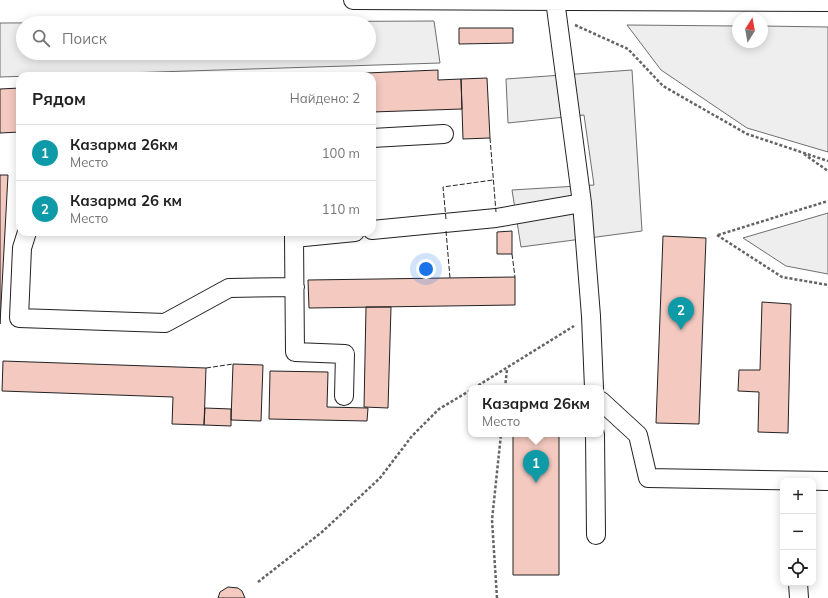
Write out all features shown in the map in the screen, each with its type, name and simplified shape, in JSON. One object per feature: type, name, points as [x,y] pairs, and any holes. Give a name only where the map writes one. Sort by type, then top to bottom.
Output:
[{"type":"street","points":[[352,0],[556,9],[828,2]]},
{"type":"street","points":[[556,9],[582,203],[594,385]]},
{"type":"street","points":[[376,138],[444,134]]},
{"type":"street","points":[[376,230],[496,218],[582,203]]},
{"type":"street","points":[[25,236],[22,248],[19,318],[165,323],[229,288],[295,287]]},
{"type":"street","points":[[294,236],[295,352],[345,354],[344,396]]},
{"type":"street","points":[[604,404],[638,435],[648,478],[780,481]]},
{"type":"street","points":[[595,437],[596,535]]},
{"type":"street","points":[[816,481],[828,481]]},
{"type":"street","points":[[798,586],[799,598]]},
{"type":"path","points":[[556,9],[628,49],[663,86],[747,134],[828,161]]},
{"type":"path","points":[[802,153],[828,171]]},
{"type":"path","points":[[828,201],[717,235],[782,277],[828,285]]},
{"type":"path","points":[[479,385],[590,316]]},
{"type":"path","points":[[505,385],[508,368]]},
{"type":"path","points":[[258,582],[322,532],[380,478],[412,436],[439,409],[468,392]]},
{"type":"path","points":[[498,598],[492,520],[501,437]]},
{"type":"shaded area","points":[[376,21],[434,21],[440,63],[157,72],[16,72],[16,76],[0,77],[0,23],[16,23],[16,60],[376,60]]},
{"type":"shaded area","points":[[627,25],[732,26],[732,48],[768,48],[768,26],[828,27],[828,152],[747,128],[661,70]]},
{"type":"shaded area","points":[[632,70],[642,231],[521,247],[512,190],[594,185],[584,115],[508,123],[506,79]]},
{"type":"shaded area","points":[[828,213],[828,274],[786,266],[743,238]]},
{"type":"building","points":[[459,28],[513,28],[513,43],[459,44]]},
{"type":"building","points":[[438,70],[438,80],[461,79],[462,109],[376,112],[376,73]]},
{"type":"building","points":[[487,78],[490,138],[463,139],[461,79]]},
{"type":"building","points":[[16,88],[16,132],[0,133],[0,89]]},
{"type":"building","points":[[0,175],[8,175],[0,324]]},
{"type":"building","points":[[512,231],[512,254],[497,254],[497,232]]},
{"type":"building","points":[[663,236],[706,238],[699,424],[656,423]]},
{"type":"building","points":[[515,277],[515,305],[309,308],[308,280]]},
{"type":"building","points":[[762,302],[791,304],[788,433],[758,432],[759,392],[738,391],[739,370],[760,370]]},
{"type":"building","points":[[366,307],[391,307],[388,408],[364,407]]},
{"type":"building","points":[[3,361],[206,368],[204,425],[172,424],[173,397],[2,391]]},
{"type":"building","points":[[233,364],[263,365],[261,421],[231,420]]},
{"type":"building","points":[[270,371],[328,372],[327,407],[368,408],[367,421],[269,419]]},
{"type":"building","points":[[205,408],[231,409],[231,426],[204,425]]},
{"type":"building","points":[[513,437],[559,437],[559,575],[513,575]]},
{"type":"building","points":[[228,587],[238,588],[242,591],[245,598],[218,598],[220,592]]},
{"type":"fence","points":[[490,138],[496,212]]},
{"type":"fence","points":[[446,219],[443,187],[493,180]]},
{"type":"fence","points":[[446,231],[450,278]]},
{"type":"fence","points":[[512,254],[515,277]]},
{"type":"fence","points":[[206,368],[233,364]]},
{"type":"place","name":"Казарма 26 км","points":[[681,330]]},
{"type":"place","name":"Казарма 26км","points":[[536,483]]}]
